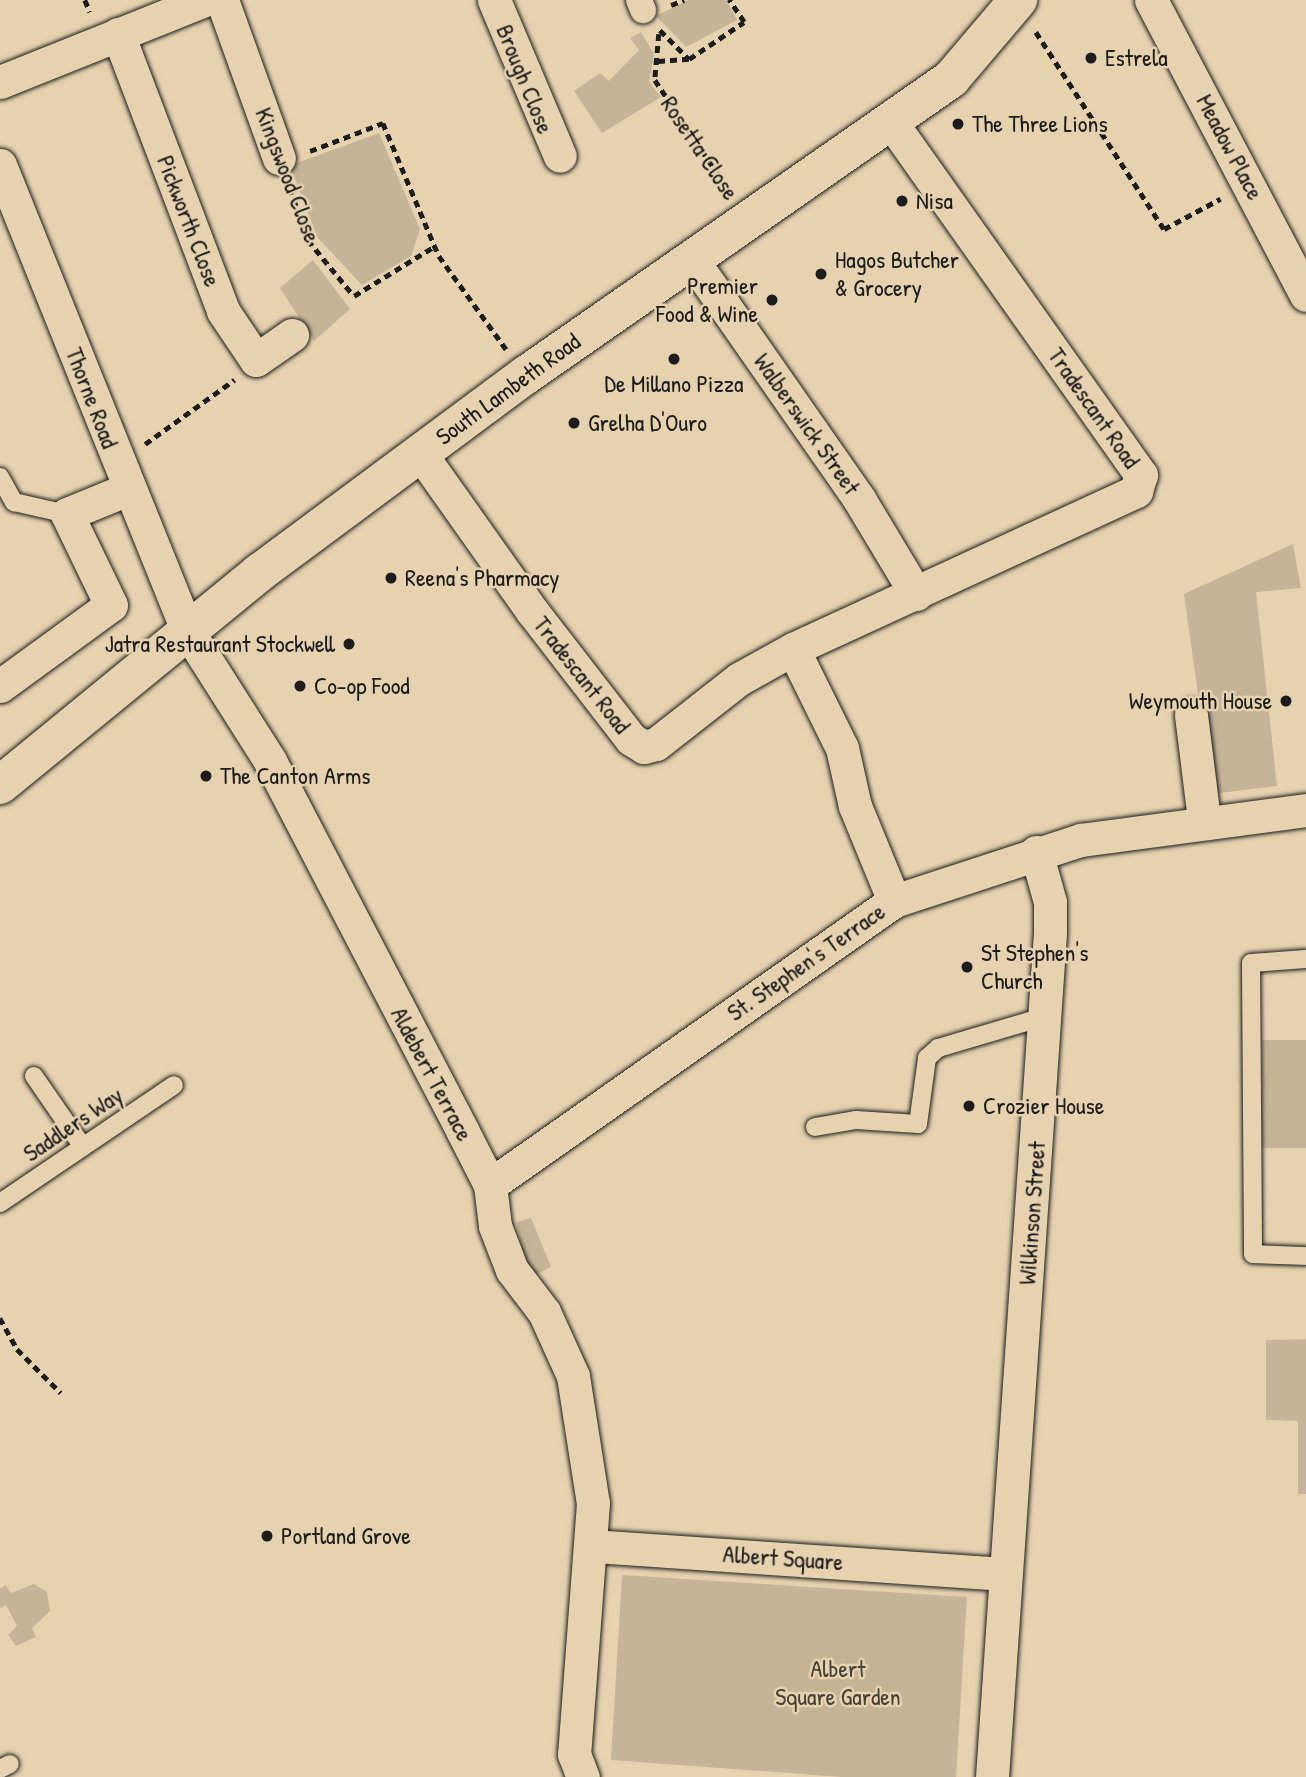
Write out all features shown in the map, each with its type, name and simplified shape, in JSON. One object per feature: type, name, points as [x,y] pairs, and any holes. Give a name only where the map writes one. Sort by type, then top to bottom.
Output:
[{"type":"highway","name":"South Lambeth Road","points":[[0,785],[187,630],[420,453],[747,218],[951,79],[1027,15]]},
{"type":"street","points":[[0,82],[205,0]]},
{"type":"street","name":"Kingswood Close","points":[[222,0],[279,158]]},
{"type":"street","name":"Brough Close","points":[[494,0],[560,156]]},
{"type":"street","name":"Meadow Place","points":[[1151,0],[1306,295]]},
{"type":"street","name":"Pickworth Close","points":[[118,34],[223,311],[256,360]]},
{"type":"street","name":"Tradescant Road","points":[[420,453],[541,622],[631,740],[644,747],[656,744],[739,678],[793,649],[915,594],[1142,485],[1141,475],[890,120]]},
{"type":"street","name":"Thorne Road","points":[[0,165],[6,200],[187,630]]},
{"type":"street","name":"Walberswick Street","points":[[691,258],[866,509],[915,594]]},
{"type":"street","points":[[256,360],[292,335]]},
{"type":"street","points":[[0,686],[111,605],[66,514],[128,489]]},
{"type":"street","name":"Aldebert Terrace","points":[[187,630],[276,772],[490,1185],[495,1226],[512,1270],[544,1312],[573,1376],[589,1460],[593,1546]]},
{"type":"street","points":[[793,649],[842,748],[855,806],[894,901]]},
{"type":"street","points":[[1191,715],[1204,819]]},
{"type":"street","name":"St. Stephen's Terrace","points":[[490,1185],[894,901],[1036,852],[1204,819],[1306,810]]},
{"type":"street","name":"Wilkinson Street","points":[[1003,1574],[1050,902],[1036,852]]},
{"type":"street","points":[[583,1777],[574,1754],[593,1546]]},
{"type":"street","name":"Albert Square","points":[[593,1546],[1003,1574]]},
{"type":"street","points":[[992,1777],[1003,1574]]},
{"type":"lane","points":[[0,477],[14,502],[66,514]]},
{"type":"lane","points":[[1306,958],[1251,963],[1251,976],[1253,1254],[1306,1256]]},
{"type":"lane","points":[[815,1127],[856,1120],[918,1124],[927,1058],[938,1048],[1043,1017]]},
{"type":"lane","points":[[34,1076],[83,1147]]},
{"type":"lane","name":"Saddlers Way","points":[[0,1203],[174,1085]]},
{"type":"path","points":[[657,61],[689,60],[744,22],[729,0]]},
{"type":"path","points":[[647,13],[689,60]]},
{"type":"path","name":"Rosetta Close","points":[[647,13],[657,61],[655,80],[747,218]]},
{"type":"path","points":[[1027,15],[1164,229],[1249,184]]},
{"type":"path","points":[[279,158],[383,123],[435,246],[503,345]]},
{"type":"path","name":"Kingswood Close","points":[[279,158],[308,240],[354,296],[435,246]]},
{"type":"path","points":[[115,458],[177,425],[256,360]]},
{"type":"path","points":[[0,1318],[17,1349],[61,1393]]},
{"type":"green space","points":[[688,0],[726,0],[737,20],[686,47],[656,16]]},
{"type":"green space","points":[[641,32],[654,54],[649,82],[661,97],[602,133],[574,91],[600,73],[609,81],[639,50],[630,38]]},
{"type":"green space","points":[[379,133],[420,229],[411,256],[362,285],[317,237],[292,171],[297,163]]},
{"type":"green space","points":[[313,260],[350,309],[314,341],[280,288]]},
{"type":"green space","points":[[1293,544],[1301,588],[1256,592],[1277,786],[1212,794],[1184,594]]},
{"type":"green space","points":[[1262,1040],[1306,1040],[1306,1148],[1262,1148]]},
{"type":"green space","points":[[531,1218],[551,1267],[529,1278],[516,1222]]},
{"type":"green space","points":[[1306,1339],[1306,1494],[1298,1494],[1298,1421],[1266,1420],[1266,1340]]},
{"type":"green space","name":"Albert Square Garden","points":[[622,1575],[967,1597],[956,1777],[842,1777],[611,1760]]},
{"type":"green space","points":[[34,1584],[47,1592],[50,1611],[32,1628],[36,1637],[16,1646],[8,1635],[17,1626],[6,1605],[0,1608],[0,1588],[6,1585],[11,1593]]},
{"type":"place","name":"Estrela","points":[[1091,58]]},
{"type":"place","name":"The Three Lions","points":[[958,124]]},
{"type":"place","name":"Nisa","points":[[902,201]]},
{"type":"place","name":"Hagos Butcher & Grocery","points":[[821,274]]},
{"type":"place","name":"Premier Food & Wine","points":[[772,300]]},
{"type":"place","name":"De Millano Pizza","points":[[674,359]]},
{"type":"place","name":"Grelha D'Ouro","points":[[574,423]]},
{"type":"place","name":"Reena's Pharmacy","points":[[391,578]]},
{"type":"place","name":"Jatra Restaurant Stockwell","points":[[349,644]]},
{"type":"place","name":"Co-op Food","points":[[300,686]]},
{"type":"place","name":"Weymouth House","points":[[1286,701]]},
{"type":"place","name":"The Canton Arms","points":[[206,776]]},
{"type":"place","name":"St Stephen's Church","points":[[967,967]]},
{"type":"place","name":"Crozier House","points":[[969,1106]]},
{"type":"place","name":"Portland Grove","points":[[267,1536]]}]
